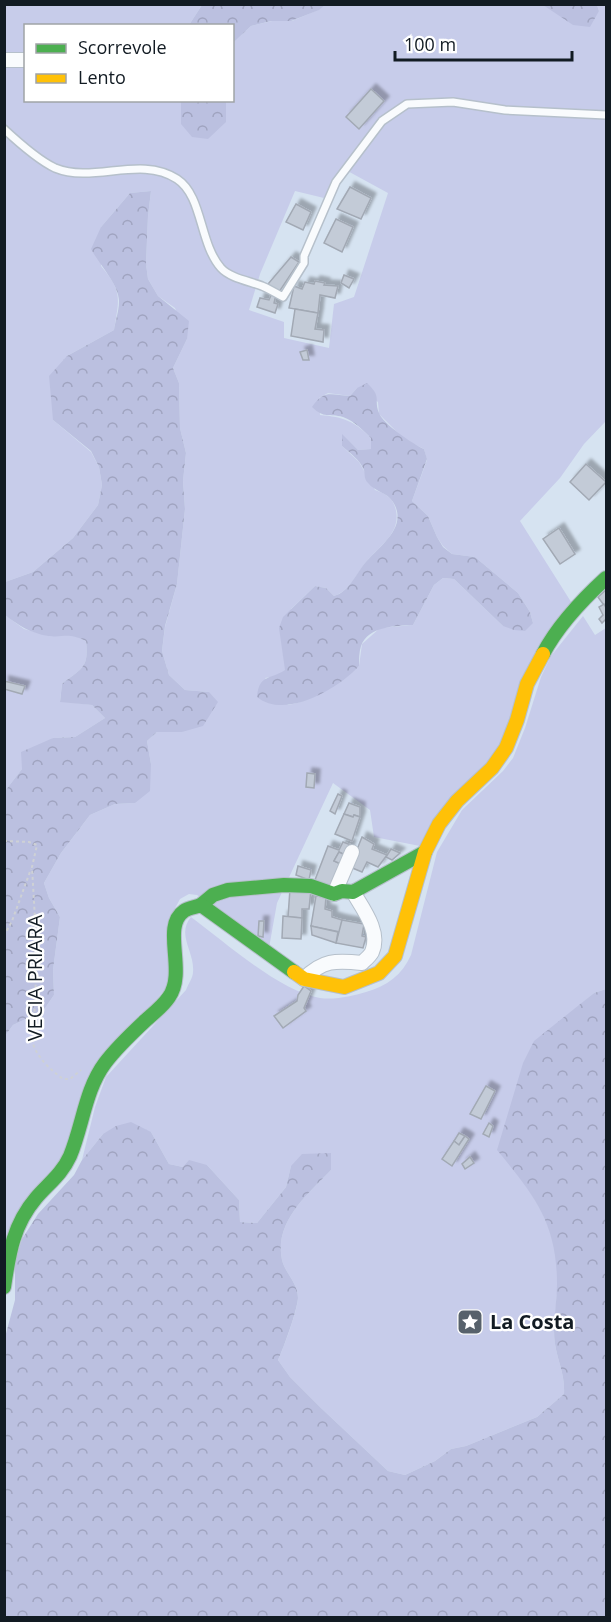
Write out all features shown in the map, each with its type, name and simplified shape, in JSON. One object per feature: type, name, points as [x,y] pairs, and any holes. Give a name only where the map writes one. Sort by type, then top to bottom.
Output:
[{"type":"street","points":[[4,60],[24,60]]},
{"type":"street","points":[[201,905],[304,979],[344,987],[379,973],[395,956],[425,852],[439,824],[457,801],[492,768],[506,748],[527,684],[552,638],[589,594],[606,578]]},
{"type":"street","points":[[334,894],[352,852]]},
{"type":"street","points":[[4,1287],[15,1227],[36,1198],[66,1164],[90,1088],[109,1059],[136,1028],[169,998],[176,986],[178,976],[173,925],[182,911],[201,905],[213,895],[228,890],[284,885],[310,886],[334,894],[342,891],[354,892],[425,852]]},
{"type":"street","points":[[304,979],[315,967],[341,961],[362,963],[372,953],[374,937],[370,921],[354,892]]},
{"type":"lane","points":[[4,129],[19,143],[56,168],[78,173],[151,168],[176,178],[190,190],[202,231],[214,259],[223,270],[283,297],[304,263],[304,256],[336,182],[382,121],[407,104],[453,102],[505,110],[606,115]]},
{"type":"path","name":"VECIA PRIARA","points":[[4,841],[29,842],[37,845],[32,867],[37,954],[33,1044],[37,1054],[63,1079],[70,1079],[86,1066]]},
{"type":"path","points":[[4,936],[32,867]]},
{"type":"shaded area","points":[[543,4],[556,13],[599,11],[597,5],[606,5],[606,421],[584,444],[560,478],[520,521],[573,605],[509,735],[420,846],[374,837],[370,810],[333,783],[277,903],[269,948],[197,895],[189,894],[180,899],[172,914],[174,977],[154,1003],[116,1040],[56,1168],[5,1243],[5,1036],[13,1025],[43,1011],[54,995],[53,970],[60,917],[49,898],[44,883],[61,853],[90,815],[115,804],[135,803],[151,764],[147,741],[157,732],[182,732],[209,692],[185,690],[169,675],[162,651],[165,627],[177,584],[185,509],[183,481],[186,453],[180,428],[179,383],[173,368],[187,339],[175,308],[158,296],[148,279],[146,264],[151,191],[130,193],[101,227],[101,266],[113,283],[118,296],[114,330],[67,356],[53,420],[91,452],[99,467],[102,485],[98,505],[73,538],[33,572],[5,582],[5,5],[202,5],[190,24],[24,24],[24,102],[181,102],[181,124],[226,122],[226,102],[234,102],[234,42],[251,26],[272,21],[292,21],[325,5]],"holes":[[[344,169],[388,193],[354,297],[334,304],[329,348],[284,338],[284,322],[249,310],[260,274],[295,191],[324,198]],[[357,388],[378,402],[379,414],[404,439],[424,449],[427,460],[412,501],[428,516],[443,546],[452,554],[475,557],[518,593],[530,612],[533,623],[503,626],[454,579],[443,578],[434,585],[413,625],[380,628],[362,644],[359,666],[326,690],[298,703],[288,705],[265,678],[276,676],[286,670],[291,609],[315,586],[326,588],[334,596],[340,594],[389,538],[397,516],[390,498],[375,490],[359,462],[342,446],[342,435],[358,450],[371,449],[371,438],[348,421],[320,415],[319,398],[328,393],[350,396]]]},
{"type":"shaded area","points":[[5,615],[24,629],[49,636],[71,634],[86,641],[87,650],[83,667],[62,684],[60,701],[92,705],[105,718],[75,737],[53,738],[22,769],[5,791]]},
{"type":"shaded area","points":[[583,616],[595,635],[606,628],[606,989],[594,993],[581,1004],[523,1181],[546,1221],[557,1261],[554,1338],[564,1394],[537,1417],[466,1446],[451,1449],[435,1461],[405,1475],[388,1471],[290,1377],[278,1360],[293,1320],[298,1298],[296,1288],[282,1260],[283,1233],[294,1210],[331,1170],[291,1166],[286,1187],[257,1223],[240,1222],[239,1200],[207,1165],[183,1167],[169,1164],[151,1132],[103,1134],[82,1160],[95,1107],[106,1077],[186,990],[191,979],[193,965],[185,930],[191,917],[270,976],[304,994],[320,998],[350,996],[381,986],[398,974],[411,955],[437,852],[462,810],[503,771],[513,758],[541,677],[551,656]]},
{"type":"green space","points":[[202,4],[325,5],[319,10],[291,21],[271,21],[251,26],[234,42],[234,24],[190,24]]},
{"type":"green space","points":[[543,5],[597,5],[599,11],[590,27],[573,25]]},
{"type":"green space","points":[[181,102],[226,102],[226,122],[208,139],[192,137],[181,124]]},
{"type":"green space","points":[[151,191],[146,264],[148,279],[158,296],[189,321],[187,339],[173,368],[179,383],[180,428],[186,453],[183,481],[185,509],[177,584],[165,626],[162,651],[169,675],[185,690],[209,692],[218,702],[203,726],[182,732],[157,732],[147,741],[151,764],[150,791],[135,803],[115,804],[90,815],[61,853],[44,883],[49,898],[60,917],[53,970],[54,995],[43,1011],[13,1025],[5,1036],[5,791],[22,769],[21,752],[53,738],[75,737],[105,718],[92,705],[60,702],[62,684],[83,667],[87,650],[86,641],[70,636],[42,635],[10,619],[5,615],[5,582],[33,572],[73,538],[98,505],[102,485],[99,467],[91,451],[53,420],[49,376],[67,356],[114,330],[119,305],[118,296],[113,282],[91,249],[101,227],[130,193]]},
{"type":"green space","points":[[367,383],[375,392],[377,408],[386,423],[424,449],[427,459],[412,501],[428,516],[443,547],[452,554],[475,557],[518,593],[530,612],[533,623],[525,631],[503,626],[454,579],[443,578],[434,585],[413,625],[383,628],[365,639],[360,648],[359,666],[338,684],[311,699],[282,705],[269,703],[257,697],[258,690],[263,681],[285,670],[279,628],[283,617],[315,586],[326,588],[334,596],[344,591],[395,528],[397,511],[393,502],[368,483],[360,463],[342,446],[342,434],[358,450],[371,449],[371,438],[347,419],[323,414],[312,407],[324,395],[350,396],[357,388]]},
{"type":"green space","points":[[606,989],[606,1617],[5,1617],[4,1341],[15,1300],[15,1261],[22,1239],[38,1214],[74,1175],[82,1160],[103,1134],[116,1126],[131,1122],[151,1132],[169,1164],[183,1167],[189,1160],[207,1165],[239,1200],[240,1222],[257,1223],[286,1187],[291,1166],[302,1154],[331,1153],[331,1170],[294,1210],[283,1233],[282,1260],[296,1288],[298,1298],[293,1320],[278,1360],[290,1377],[388,1471],[405,1475],[435,1461],[451,1449],[466,1446],[537,1417],[564,1394],[554,1337],[557,1284],[553,1244],[541,1211],[522,1181],[497,1150],[523,1063],[534,1041],[594,993]]},
{"type":"building","points":[[371,89],[384,101],[359,129],[346,117]]},
{"type":"building","points":[[350,187],[371,198],[361,219],[337,209]]},
{"type":"building","points":[[296,204],[311,212],[303,230],[286,222]]},
{"type":"building","points":[[336,219],[353,227],[342,252],[324,243]]},
{"type":"building","points":[[291,257],[299,262],[279,292],[268,284]]},
{"type":"building","points":[[344,275],[354,279],[349,288],[341,283]]},
{"type":"building","points":[[315,281],[325,283],[324,285],[338,286],[335,298],[320,295],[318,313],[289,308],[294,286],[302,289],[305,282],[314,284]]},
{"type":"building","points":[[272,293],[276,295],[274,303],[278,304],[275,313],[257,307],[260,298],[269,300]]},
{"type":"building","points":[[295,309],[318,313],[315,329],[324,330],[323,342],[291,336]]},
{"type":"building","points":[[307,350],[309,360],[303,360],[300,352]]},
{"type":"building","points":[[586,464],[606,482],[589,500],[570,482]]},
{"type":"building","points":[[559,528],[575,554],[560,564],[543,539]]},
{"type":"building","points":[[606,590],[606,608],[598,597]]},
{"type":"building","points":[[604,604],[606,619],[602,623],[599,619],[603,615],[599,607]]},
{"type":"building","points":[[4,681],[25,686],[22,694],[4,689]]},
{"type":"building","points":[[307,773],[315,774],[314,788],[306,787]]},
{"type":"building","points":[[338,794],[342,796],[335,814],[330,811]]},
{"type":"building","points":[[349,803],[360,807],[360,817],[344,814]]},
{"type":"building","points":[[344,814],[360,817],[352,841],[335,834]]},
{"type":"building","points":[[362,837],[374,844],[372,849],[387,855],[378,867],[367,862],[362,872],[350,867]]},
{"type":"building","points":[[343,842],[351,845],[347,856],[339,852],[334,861],[343,865],[331,888],[315,880],[328,846],[339,850]]},
{"type":"building","points":[[391,849],[400,853],[392,860],[386,857]]},
{"type":"building","points":[[339,852],[347,856],[343,865],[334,861]]},
{"type":"building","points":[[298,866],[311,870],[309,880],[296,875]]},
{"type":"building","points":[[290,889],[311,889],[309,909],[302,909],[302,918],[288,917]]},
{"type":"building","points":[[316,896],[326,897],[325,909],[332,911],[332,917],[342,920],[340,932],[311,926]]},
{"type":"building","points":[[283,916],[302,918],[301,939],[282,938]]},
{"type":"building","points":[[342,920],[364,924],[362,936],[366,937],[363,948],[336,943]]},
{"type":"building","points":[[259,921],[264,921],[263,937],[258,936]]},
{"type":"building","points":[[311,926],[338,932],[336,943],[312,935]]},
{"type":"building","points":[[304,986],[311,991],[304,1008],[306,1011],[283,1028],[274,1016],[297,1001]]},
{"type":"building","points":[[486,1086],[495,1091],[481,1119],[470,1114]]},
{"type":"building","points":[[489,1123],[493,1126],[489,1137],[483,1134]]},
{"type":"building","points":[[459,1133],[465,1136],[459,1145],[454,1141]]},
{"type":"building","points":[[465,1136],[469,1139],[452,1166],[442,1159],[454,1141],[459,1145]]},
{"type":"building","points":[[470,1157],[474,1163],[465,1169],[462,1164]]},
{"type":"traffic: fast","points":[[543,654],[571,613],[606,578]]},
{"type":"traffic: fast","points":[[201,905],[213,895],[228,890],[284,885],[311,886],[334,894],[342,891],[353,892],[425,852]]},
{"type":"traffic: fast","points":[[4,1287],[10,1251],[17,1229],[28,1208],[67,1162],[98,1073],[120,1046],[169,997],[176,975],[174,928],[177,918],[184,911],[201,905],[294,972]]},
{"type":"traffic: slow","points":[[294,972],[304,979],[344,987],[379,973],[395,956],[425,852],[439,824],[457,801],[492,768],[506,748],[527,684],[543,654]]},
{"type":"place","name":"La Costa","points":[[470,1322]]}]
